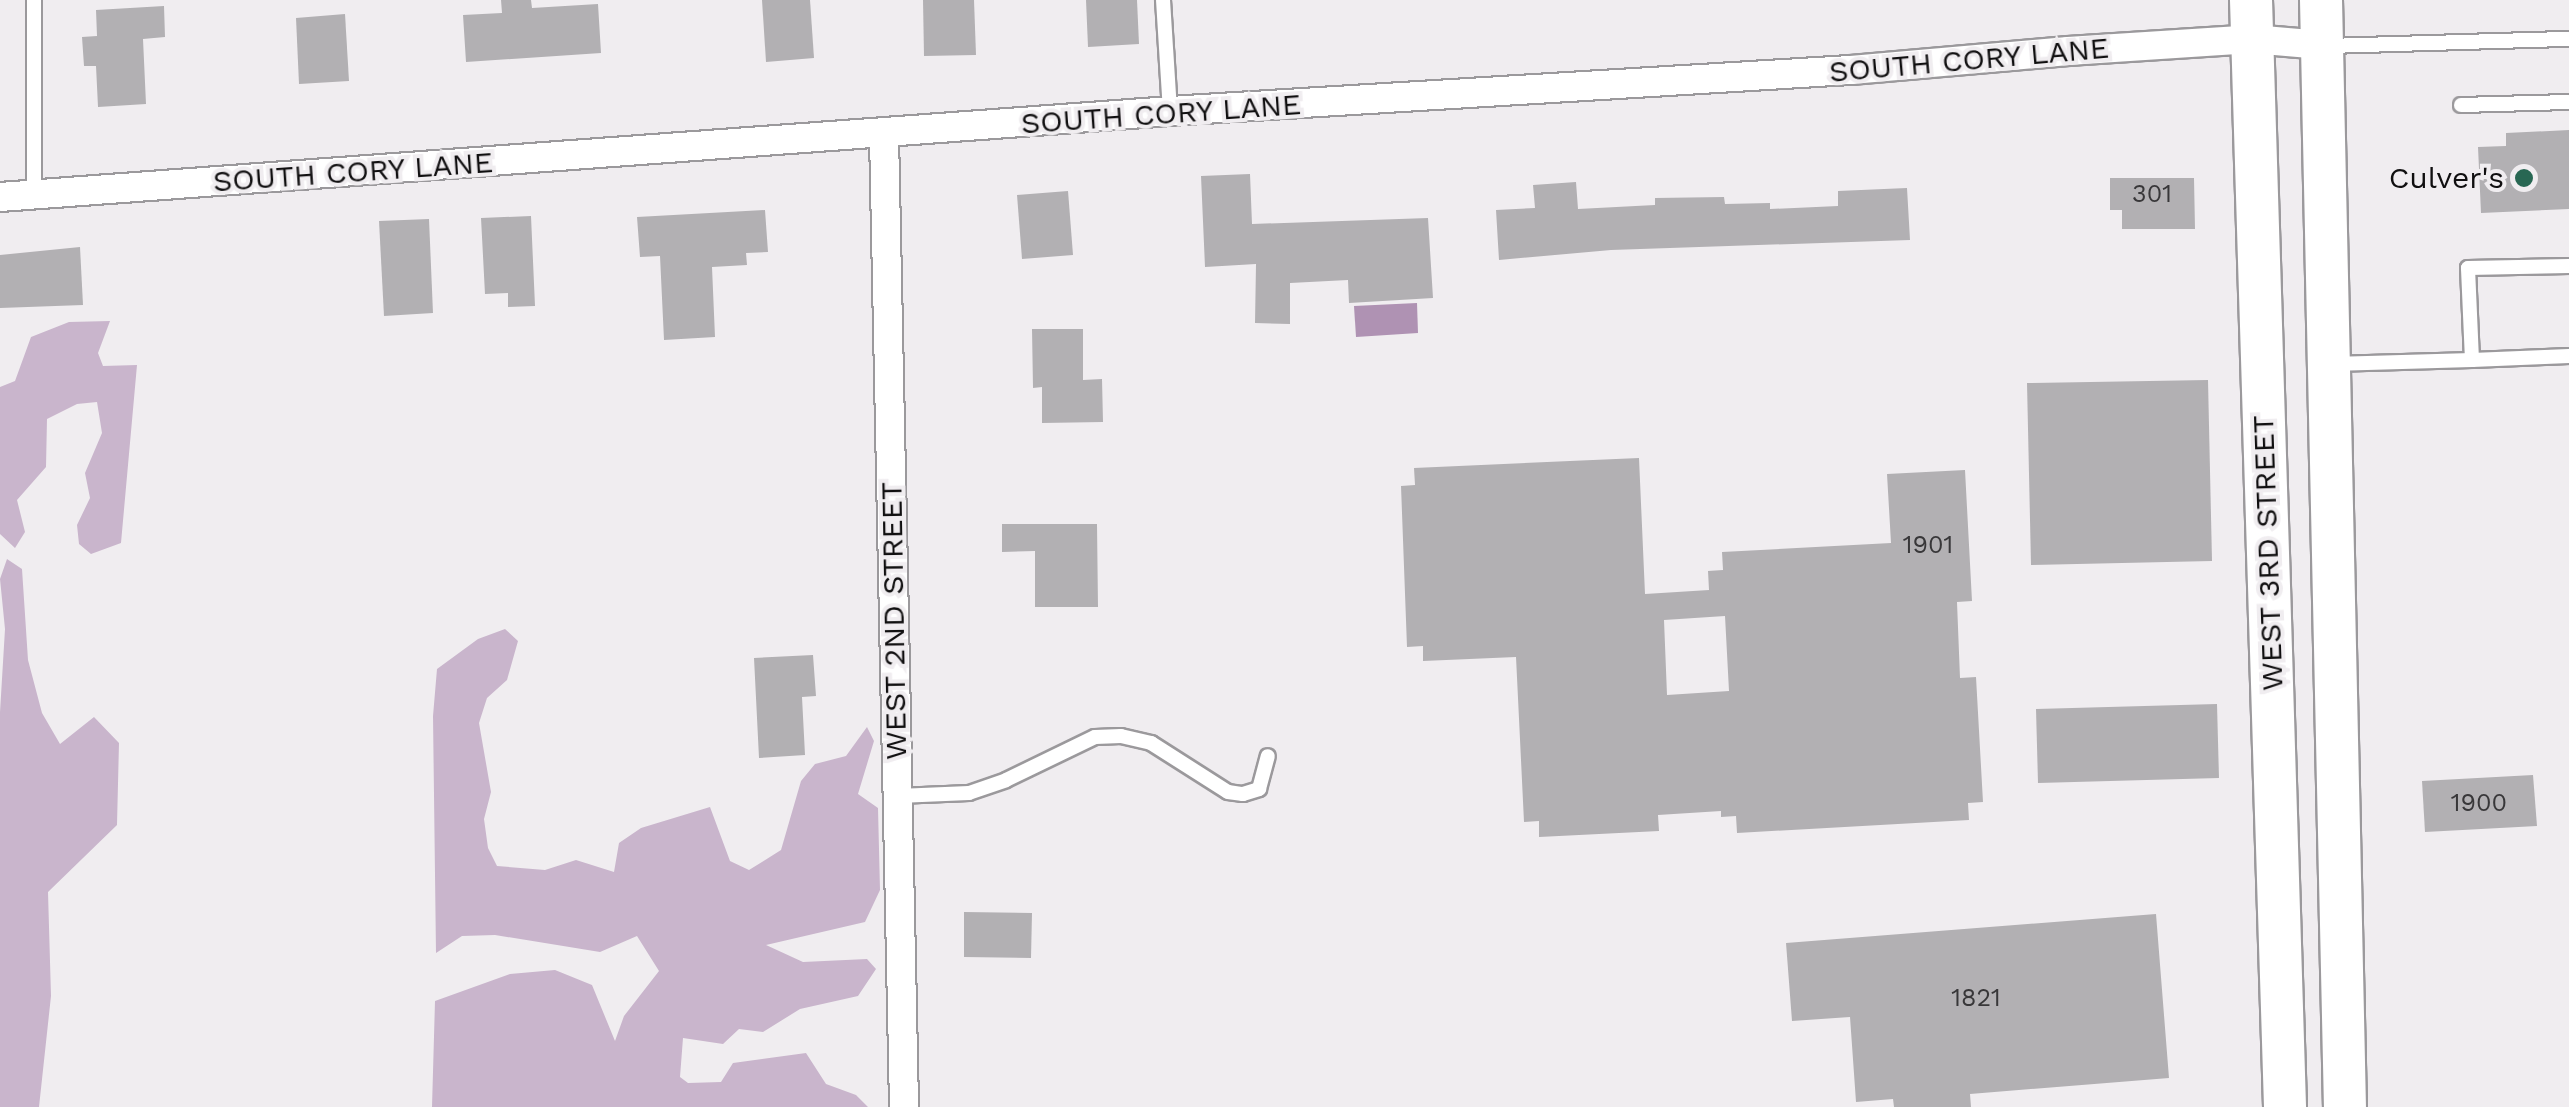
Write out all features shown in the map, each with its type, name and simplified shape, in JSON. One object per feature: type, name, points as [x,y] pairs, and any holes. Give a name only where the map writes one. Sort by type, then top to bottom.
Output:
[{"type":"main road","points":[[2321,0],[2346,1107]]},
{"type":"main road","name":"WEST 3RD STREET","points":[[2252,20],[2285,1107]]},
{"type":"street","name":"SOUTH CORY LANE","points":[[0,197],[1170,111],[1851,70],[2252,20],[2322,46]]},
{"type":"street","name":"WEST 2ND STREET","points":[[884,135],[904,1107]]},
{"type":"lane","points":[[34,0],[34,194]]},
{"type":"lane","points":[[1163,0],[1170,111]]},
{"type":"lane","points":[[2322,46],[2569,39]]},
{"type":"lane","points":[[2552,102],[2569,114]]},
{"type":"lane","points":[[2461,105],[2569,102]]},
{"type":"lane","points":[[2472,360],[2468,268],[2569,266]]},
{"type":"lane","points":[[2329,364],[2569,356]]},
{"type":"lane","points":[[898,796],[969,793],[1006,780],[1095,736],[1121,736],[1151,743],[1228,792],[1242,794],[1259,789],[1268,756]]},
{"type":"shaded area","points":[[1417,303],[1418,333],[1356,337],[1354,306]]},
{"type":"shaded area","points":[[110,321],[98,353],[103,366],[137,365],[121,543],[91,554],[79,544],[77,525],[90,498],[85,473],[102,433],[97,402],[77,404],[47,419],[46,467],[17,500],[25,532],[15,548],[0,534],[0,387],[15,381],[31,337],[69,322]]},
{"type":"shaded area","points":[[7,559],[22,569],[28,660],[42,713],[60,744],[94,717],[119,743],[117,825],[48,892],[51,996],[39,1107],[0,1107],[0,712],[5,629],[0,579]]},
{"type":"shaded area","points":[[505,629],[518,641],[507,680],[487,698],[479,723],[491,792],[484,819],[488,848],[497,866],[545,870],[576,860],[614,872],[619,843],[641,828],[710,807],[730,861],[749,870],[781,850],[801,781],[815,764],[846,756],[867,727],[874,741],[858,794],[878,808],[880,890],[865,922],[766,945],[803,962],[867,959],[876,969],[858,996],[800,1009],[763,1032],[739,1029],[723,1044],[683,1038],[680,1077],[688,1083],[721,1082],[733,1063],[806,1053],[826,1084],[856,1095],[868,1107],[432,1107],[435,1001],[510,974],[555,970],[592,985],[615,1041],[624,1016],[659,971],[637,936],[600,952],[495,935],[462,936],[436,953],[433,716],[437,669],[478,639]]},
{"type":"building","points":[[501,0],[531,0],[532,8],[598,4],[601,53],[466,62],[463,15],[502,13]]},
{"type":"building","points":[[762,0],[810,0],[814,58],[766,62]]},
{"type":"building","points":[[923,0],[974,0],[976,55],[924,56]]},
{"type":"building","points":[[1086,0],[1137,0],[1139,44],[1088,47]]},
{"type":"building","points":[[164,6],[165,37],[143,39],[146,104],[98,107],[96,66],[84,66],[82,37],[97,36],[96,10]]},
{"type":"building","points":[[345,14],[349,81],[299,84],[296,18]]},
{"type":"building","name":"Culver's","points":[[2569,130],[2569,209],[2481,213],[2478,147],[2506,146],[2506,133]]},
{"type":"building","points":[[1250,174],[1252,224],[1428,218],[1433,298],[1349,303],[1348,280],[1290,283],[1290,324],[1255,323],[1256,264],[1205,267],[1201,176]]},
{"type":"building","points":[[2110,178],[2194,178],[2195,229],[2122,229],[2122,210],[2110,210]]},
{"type":"building","points":[[1576,182],[1578,209],[1655,205],[1655,198],[1724,197],[1725,204],[1770,203],[1770,209],[1838,206],[1838,191],[1907,188],[1910,240],[1611,250],[1499,260],[1496,210],[1535,208],[1533,185]]},
{"type":"building","points":[[1068,191],[1073,255],[1022,259],[1017,195]]},
{"type":"building","points":[[765,210],[768,252],[746,253],[747,265],[712,267],[715,337],[664,340],[660,256],[640,257],[637,217]]},
{"type":"building","points":[[531,216],[535,306],[508,307],[508,293],[485,294],[481,218]]},
{"type":"building","points":[[429,219],[433,313],[384,316],[379,221]]},
{"type":"building","points":[[80,247],[83,305],[0,308],[0,255]]},
{"type":"building","points":[[1032,329],[1083,329],[1083,380],[1102,379],[1103,422],[1042,423],[1042,387],[1033,388]]},
{"type":"building","points":[[2208,380],[2212,561],[2031,565],[2027,383]]},
{"type":"building","points":[[1639,458],[1645,594],[1709,590],[1708,571],[1723,570],[1722,552],[1891,543],[1887,474],[1965,470],[1972,601],[1957,602],[1960,678],[1976,677],[1983,802],[1968,803],[1969,820],[1737,833],[1736,816],[1721,817],[1721,811],[1658,815],[1659,831],[1539,837],[1539,821],[1524,822],[1516,657],[1423,661],[1423,646],[1407,647],[1401,486],[1415,485],[1414,468]],"holes":[[[1725,616],[1729,691],[1667,695],[1664,620]]]},
{"type":"building","points":[[1002,524],[1097,524],[1098,607],[1035,607],[1035,551],[1002,552]]},
{"type":"building","points":[[813,655],[816,696],[802,697],[805,755],[759,758],[754,658]]},
{"type":"building","points":[[2217,704],[2219,778],[2038,783],[2036,709]]},
{"type":"building","points":[[2533,775],[2537,826],[2425,832],[2422,781]]},
{"type":"building","points":[[964,912],[1032,913],[1031,958],[964,957]]},
{"type":"building","points":[[2156,914],[2169,1078],[1970,1094],[1971,1107],[1894,1107],[1893,1099],[1856,1102],[1850,1017],[1792,1021],[1786,943]]},
{"type":"place","name":"Culver's","points":[[2524,178]]}]
